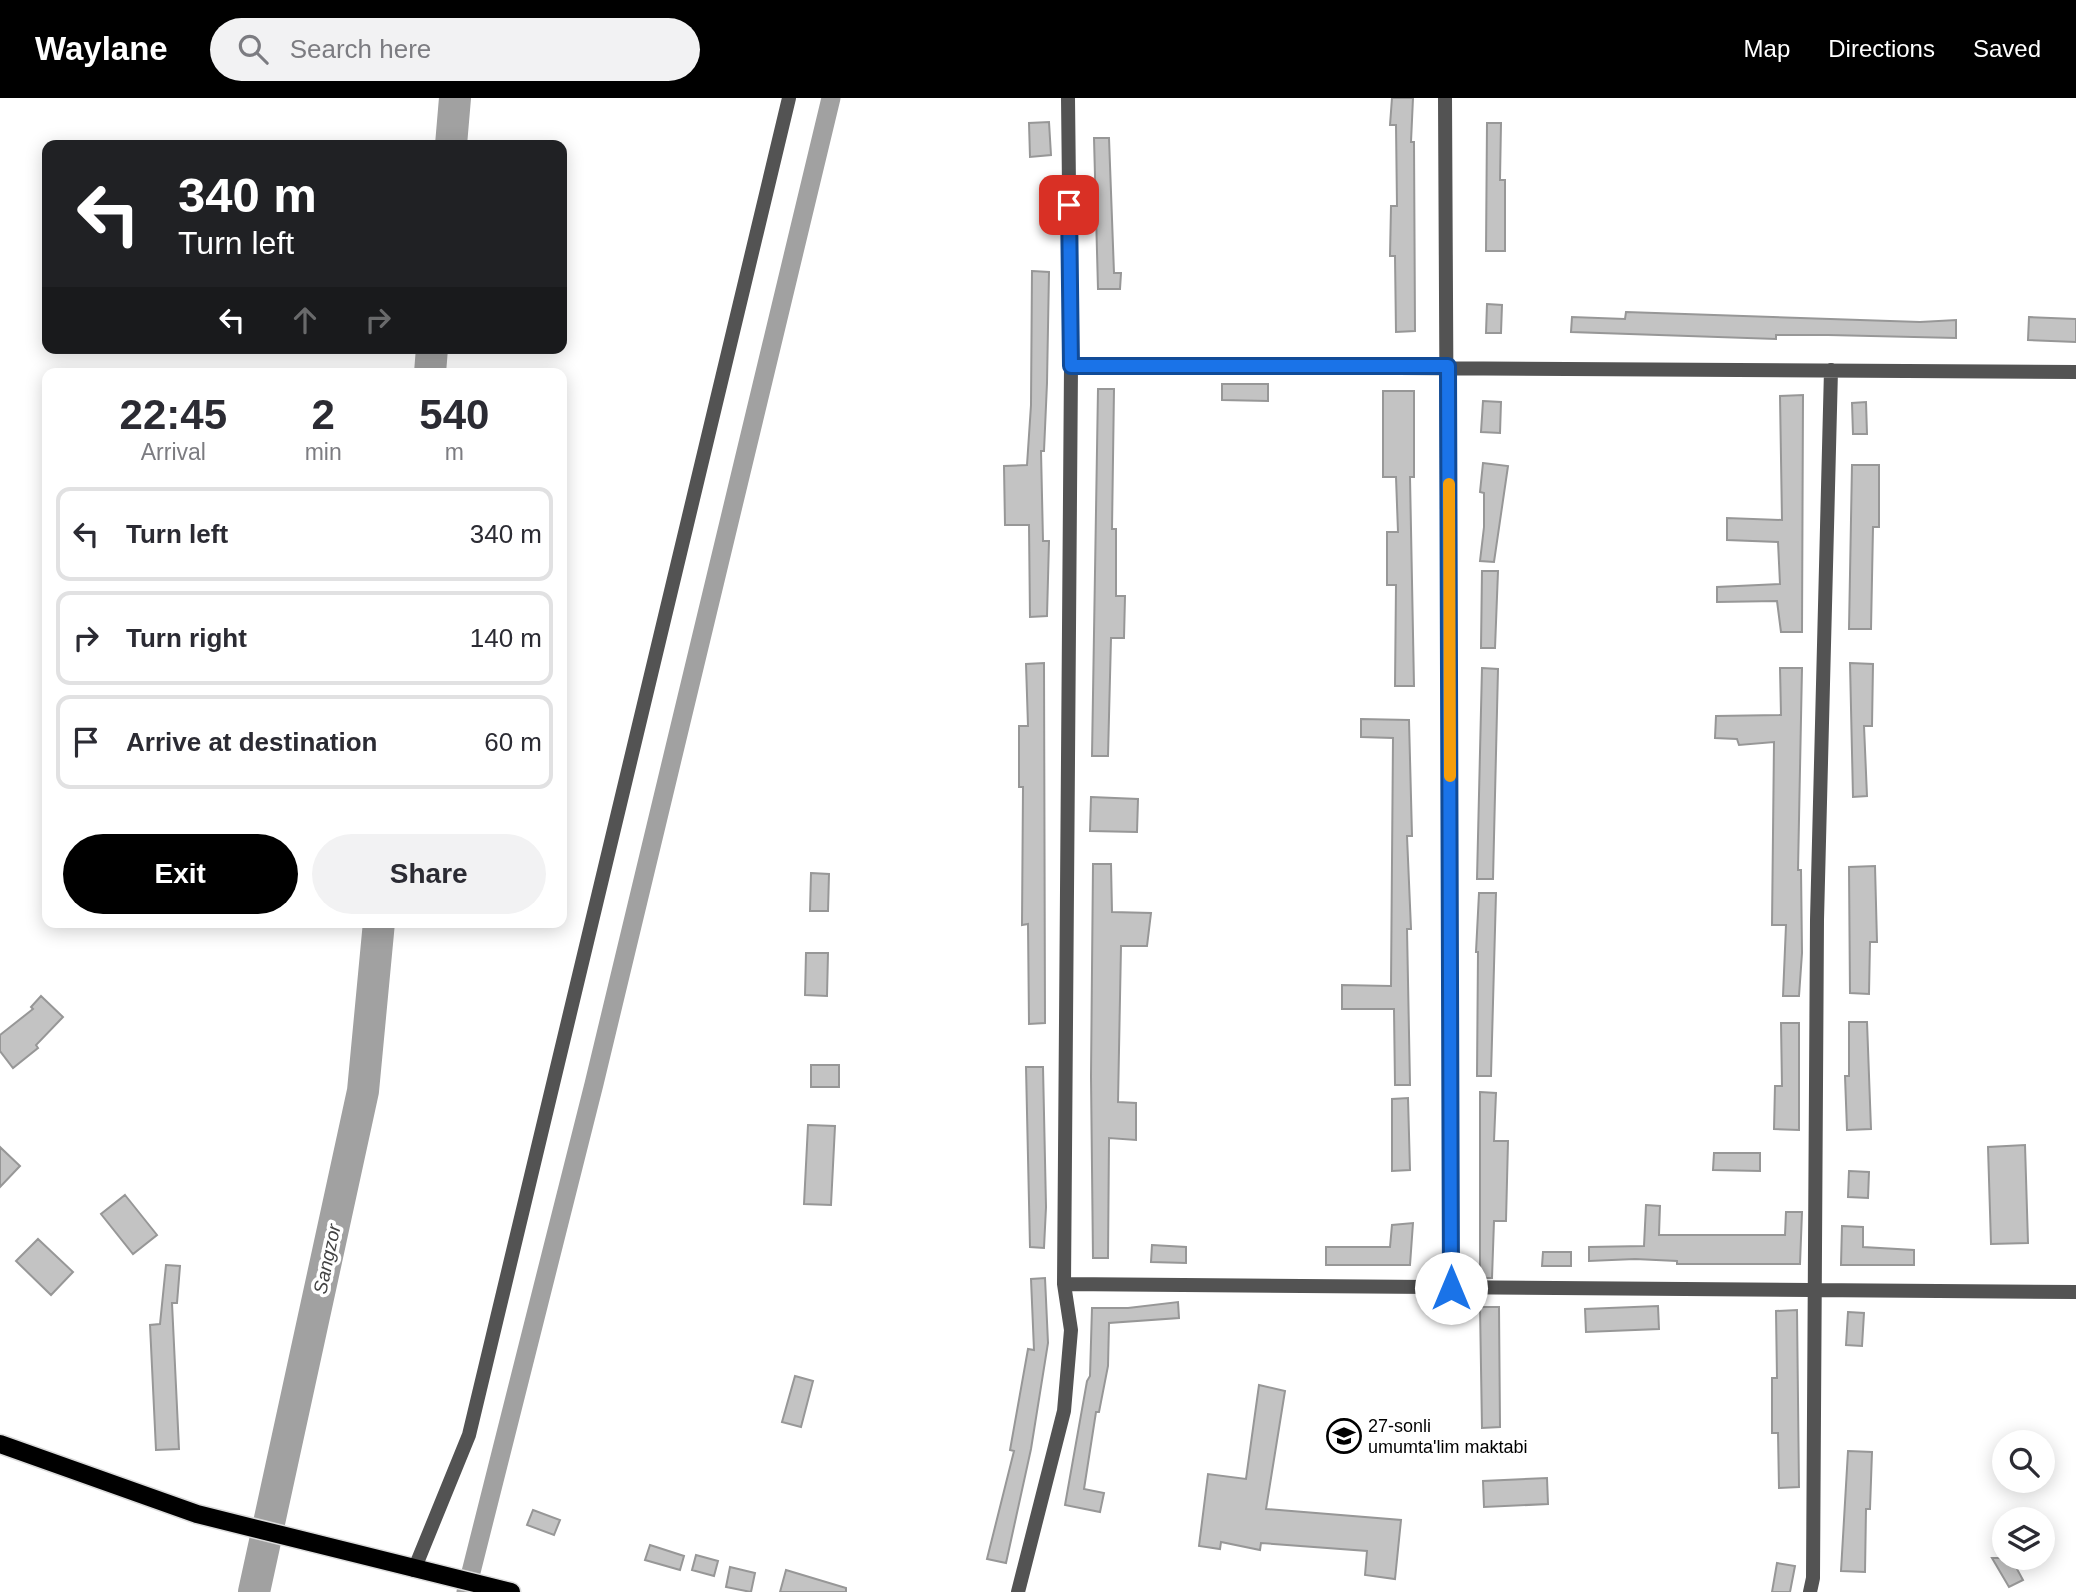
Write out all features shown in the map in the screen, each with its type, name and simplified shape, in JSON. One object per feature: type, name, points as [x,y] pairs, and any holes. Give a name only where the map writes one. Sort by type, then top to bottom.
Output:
[{"type":"main road","points":[[0,1444],[197,1514],[414,1570],[504,1590]]},
{"type":"street","points":[[414,1570],[469,1435],[789,98]]},
{"type":"street","points":[[1018,1592],[1064,1411],[1071,1330],[1064,1284],[1071,366],[1068,98]]},
{"type":"street","points":[[1445,98],[1451,1288]]},
{"type":"street","points":[[1071,366],[1448,366],[2076,372]]},
{"type":"street","points":[[1810,1592],[1813,1578],[1817,920],[1831,370]]},
{"type":"street","points":[[1064,1284],[2076,1292]]},
{"type":"building","points":[[1392,98],[1413,98],[1411,142],[1414,142],[1415,331],[1396,332],[1395,256],[1390,256],[1391,206],[1397,206],[1396,125],[1390,125]]},
{"type":"building","points":[[1049,122],[1051,155],[1030,157],[1029,123]]},
{"type":"building","points":[[1487,123],[1501,123],[1500,180],[1505,180],[1505,251],[1486,251]]},
{"type":"building","points":[[1094,138],[1109,138],[1114,273],[1121,273],[1120,289],[1098,289]]},
{"type":"building","points":[[1032,271],[1049,272],[1044,451],[1041,451],[1043,541],[1049,541],[1047,616],[1030,617],[1029,525],[1005,525],[1004,466],[1027,465],[1031,405]]},
{"type":"building","points":[[1487,304],[1502,305],[1501,333],[1486,333]]},
{"type":"building","points":[[1626,312],[1920,322],[1956,320],[1956,338],[1776,335],[1776,339],[1571,332],[1572,317],[1625,319]]},
{"type":"building","points":[[2029,317],[2076,319],[2076,342],[2028,340]]},
{"type":"building","points":[[1222,384],[1268,384],[1268,401],[1222,400]]},
{"type":"building","points":[[1098,389],[1114,389],[1112,529],[1116,529],[1116,596],[1125,596],[1124,638],[1111,638],[1108,756],[1092,756]]},
{"type":"building","points":[[1383,391],[1414,391],[1414,477],[1410,477],[1414,686],[1395,686],[1396,585],[1387,585],[1387,532],[1398,532],[1396,477],[1383,477]]},
{"type":"building","points":[[1803,395],[1802,632],[1781,632],[1777,601],[1717,602],[1717,587],[1780,584],[1778,542],[1727,540],[1727,518],[1782,520],[1780,396]]},
{"type":"building","points":[[1483,401],[1501,402],[1500,433],[1481,432]]},
{"type":"building","points":[[1866,402],[1867,434],[1853,434],[1852,403]]},
{"type":"building","points":[[1483,463],[1508,466],[1494,562],[1480,561],[1484,527],[1484,493],[1480,492]]},
{"type":"building","points":[[1852,465],[1879,465],[1879,527],[1873,527],[1871,629],[1849,629]]},
{"type":"building","points":[[1482,571],[1498,571],[1495,648],[1481,648]]},
{"type":"building","points":[[1044,663],[1045,1023],[1029,1024],[1028,924],[1022,925],[1023,787],[1019,787],[1019,726],[1028,726],[1026,664]]},
{"type":"building","points":[[1850,663],[1873,664],[1872,726],[1864,726],[1867,796],[1853,797]]},
{"type":"building","points":[[1482,668],[1498,669],[1493,879],[1477,879]]},
{"type":"building","points":[[1780,668],[1802,668],[1798,870],[1801,870],[1802,953],[1799,996],[1783,996],[1786,925],[1772,925],[1774,742],[1739,745],[1737,739],[1715,738],[1716,716],[1781,715]]},
{"type":"building","points":[[1361,719],[1409,720],[1412,836],[1407,836],[1411,929],[1407,929],[1410,1085],[1395,1085],[1394,1009],[1342,1009],[1342,985],[1391,986],[1393,738],[1361,737]]},
{"type":"building","points":[[1091,797],[1138,799],[1137,832],[1090,831]]},
{"type":"building","points":[[1093,864],[1111,864],[1112,912],[1151,913],[1147,946],[1121,946],[1118,1102],[1136,1103],[1136,1140],[1109,1138],[1108,1258],[1093,1258]]},
{"type":"building","points":[[1875,866],[1877,942],[1870,942],[1869,994],[1850,993],[1849,867]]},
{"type":"building","points":[[811,873],[829,874],[828,911],[810,911]]},
{"type":"building","points":[[1479,893],[1496,893],[1491,1076],[1477,1076],[1476,952]]},
{"type":"building","points":[[806,953],[828,953],[827,996],[805,995]]},
{"type":"building","points":[[41,996],[63,1017],[36,1045],[38,1048],[13,1068],[0,1051],[0,1035],[33,1009],[31,1007]]},
{"type":"building","points":[[1849,1022],[1867,1022],[1871,1129],[1847,1130],[1845,1076],[1849,1076]]},
{"type":"building","points":[[1781,1023],[1799,1023],[1799,1130],[1774,1129],[1775,1086],[1782,1086]]},
{"type":"building","points":[[811,1065],[839,1065],[839,1087],[811,1087]]},
{"type":"building","points":[[1026,1067],[1043,1067],[1046,1207],[1044,1248],[1030,1247]]},
{"type":"building","points":[[1480,1092],[1496,1093],[1494,1141],[1508,1141],[1506,1221],[1494,1221],[1492,1278],[1480,1278]]},
{"type":"building","points":[[1408,1098],[1410,1170],[1392,1171],[1392,1099]]},
{"type":"building","points":[[808,1125],[835,1126],[831,1205],[804,1204]]},
{"type":"building","points":[[2025,1145],[2028,1243],[1991,1244],[1988,1147]]},
{"type":"building","points":[[0,1147],[20,1166],[0,1187]]},
{"type":"building","points":[[1714,1153],[1760,1153],[1760,1171],[1713,1170]]},
{"type":"building","points":[[1849,1171],[1869,1172],[1868,1198],[1848,1197]]},
{"type":"building","points":[[125,1195],[157,1235],[133,1254],[101,1214]]},
{"type":"building","points":[[1646,1205],[1660,1206],[1659,1235],[1785,1235],[1786,1212],[1802,1212],[1800,1264],[1677,1264],[1677,1261],[1635,1259],[1589,1261],[1589,1247],[1644,1246]]},
{"type":"building","points":[[1413,1223],[1410,1265],[1326,1265],[1326,1247],[1390,1247],[1392,1225]]},
{"type":"building","points":[[1842,1226],[1863,1227],[1863,1247],[1914,1250],[1914,1265],[1841,1265]]},
{"type":"building","points":[[38,1239],[73,1272],[51,1295],[16,1261]]},
{"type":"building","points":[[1152,1245],[1186,1247],[1186,1263],[1151,1262]]},
{"type":"building","points":[[1543,1252],[1571,1252],[1571,1266],[1542,1266]]},
{"type":"building","points":[[166,1265],[180,1266],[177,1303],[172,1303],[179,1449],[156,1450],[150,1325],[160,1324]]},
{"type":"building","points":[[1045,1278],[1048,1343],[1031,1449],[1006,1563],[987,1559],[1014,1451],[1010,1450],[1028,1349],[1034,1350],[1031,1279]]},
{"type":"building","points":[[1178,1302],[1179,1318],[1109,1323],[1108,1366],[1099,1412],[1096,1412],[1084,1489],[1104,1493],[1100,1512],[1065,1505],[1090,1376],[1092,1308],[1128,1308]]},
{"type":"building","points":[[1658,1306],[1659,1329],[1586,1332],[1585,1309]]},
{"type":"building","points":[[1480,1307],[1499,1307],[1500,1427],[1482,1428]]},
{"type":"building","points":[[1797,1310],[1799,1487],[1779,1488],[1778,1433],[1772,1433],[1772,1378],[1777,1378],[1776,1311]]},
{"type":"building","points":[[1848,1312],[1864,1313],[1862,1346],[1846,1345]]},
{"type":"building","points":[[795,1376],[813,1381],[801,1427],[782,1422]]},
{"type":"building","points":[[1259,1385],[1285,1391],[1266,1509],[1401,1520],[1395,1579],[1365,1575],[1367,1551],[1261,1543],[1260,1550],[1221,1542],[1220,1549],[1199,1546],[1208,1474],[1246,1479]]},
{"type":"building","points":[[1848,1451],[1872,1452],[1870,1509],[1866,1509],[1865,1572],[1841,1571]]},
{"type":"building","points":[[1547,1478],[1548,1504],[1484,1507],[1483,1481]]},
{"type":"building","points":[[533,1510],[560,1520],[554,1535],[527,1525]]},
{"type":"building","points":[[650,1545],[684,1556],[680,1570],[645,1560]]},
{"type":"building","points":[[696,1555],[718,1561],[714,1576],[692,1570]]},
{"type":"building","points":[[1777,1563],[1795,1566],[1790,1592],[1772,1592]]},
{"type":"building","points":[[730,1567],[755,1573],[751,1592],[726,1587]]},
{"type":"building","points":[[786,1570],[846,1588],[846,1592],[780,1592]]},
{"type":"building","points":[[1999,1570],[2018,1570],[2023,1580],[2009,1587]]},
{"type":"waterway","name":"Sangzor","points":[[451,140],[455,98]]},
{"type":"waterway","points":[[466,1592],[594,1084],[831,98]]},
{"type":"waterway","name":"Sangzor","points":[[430,368],[432,354]]},
{"type":"waterway","name":"Sangzor","points":[[254,1592],[363,1091],[378,928]]},
{"type":"slow traffic","points":[[1449,484],[1450,776]]},
{"type":"place","name":"27-sonli umumta'lim maktabi","points":[[1344,1436]]},
{"type":"route","points":[[1069,205],[1071,366],[1448,366],[1451,1288]]}]
